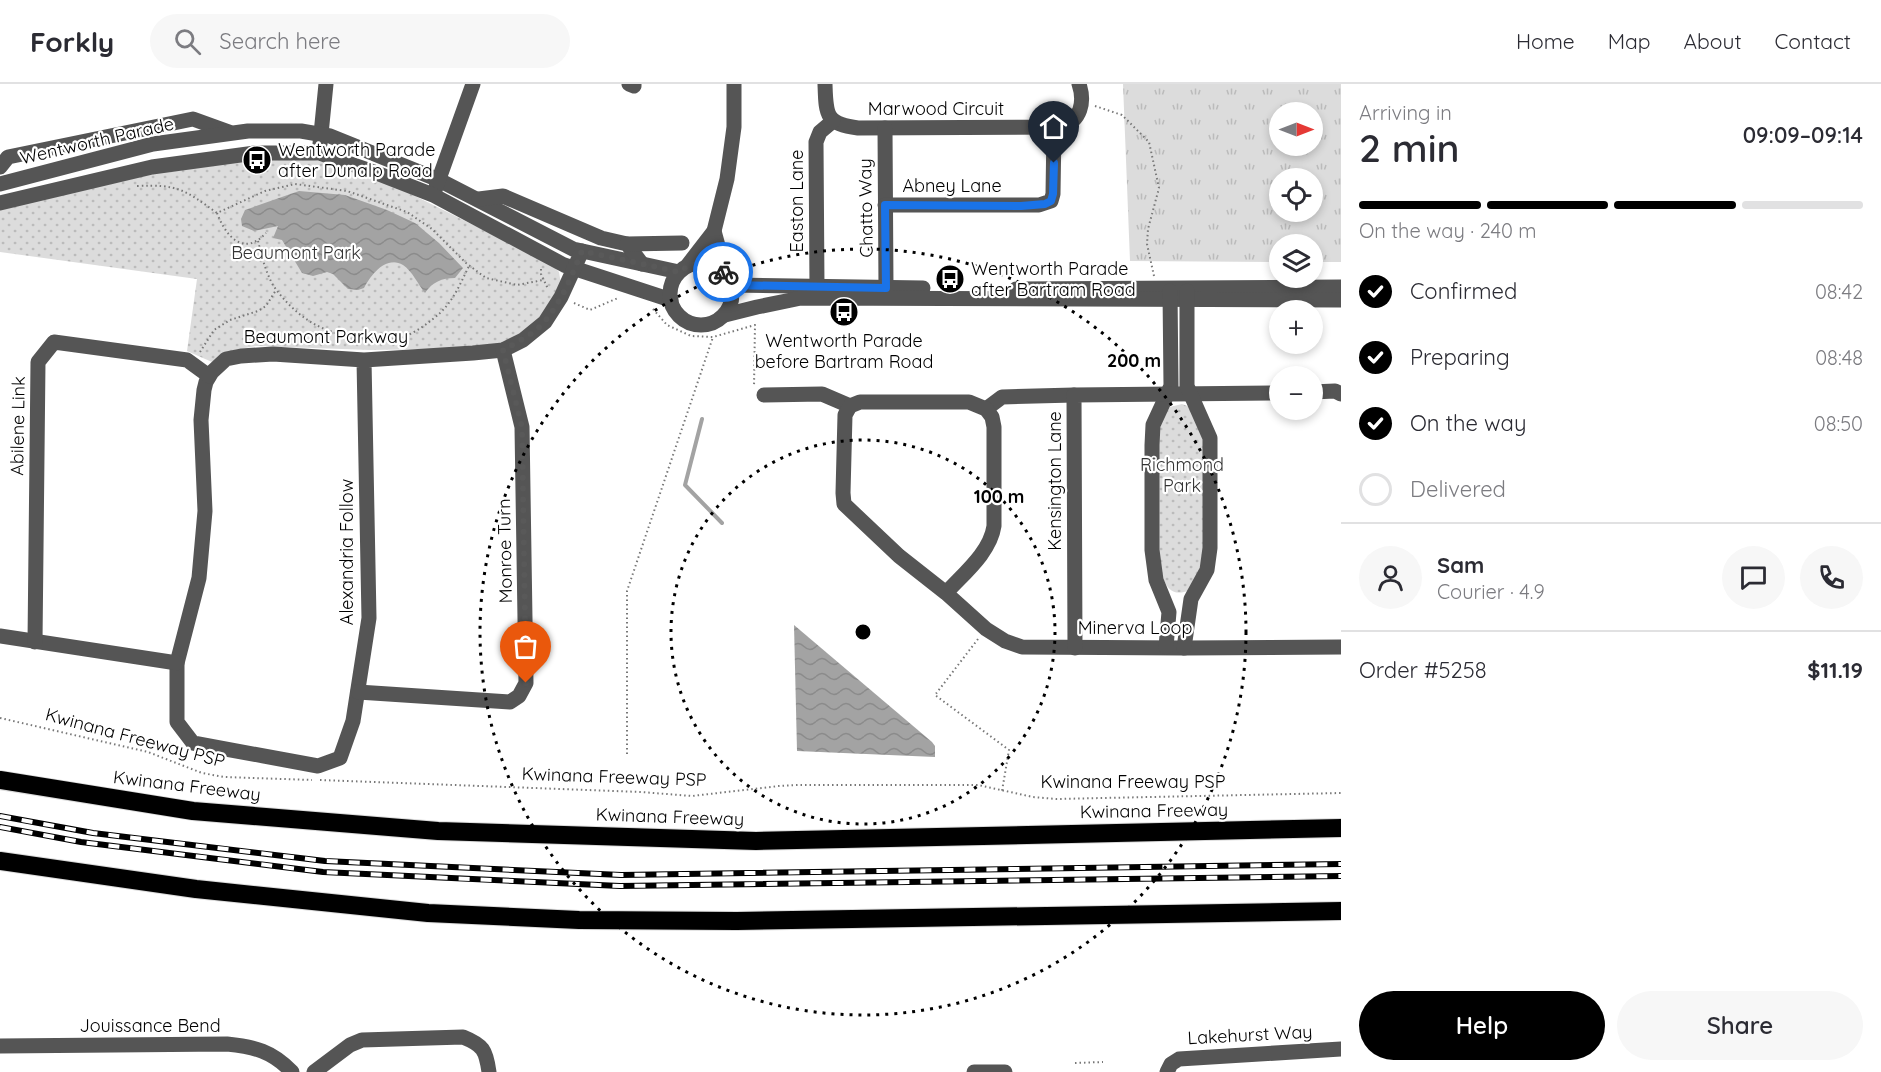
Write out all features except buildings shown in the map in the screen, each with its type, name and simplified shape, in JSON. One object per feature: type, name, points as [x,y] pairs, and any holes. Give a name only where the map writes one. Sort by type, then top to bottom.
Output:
[{"type":"highway","name":"Kwinana Freeway","points":[[0,780],[193,811],[449,831],[756,841],[1341,828]]},
{"type":"highway","points":[[0,861],[196,889],[428,913],[579,920],[737,921],[1341,911]]},
{"type":"street","points":[[319,153],[326,84]]},
{"type":"street","points":[[433,195],[473,84]]},
{"type":"street","points":[[629,84],[634,86],[634,84]]},
{"type":"street","points":[[670,300],[673,280],[714,231],[730,159],[734,128],[734,84]]},
{"type":"street","points":[[825,84],[825,105],[832,121]]},
{"type":"street","points":[[1054,128],[1068,125],[1079,113],[1082,93],[1079,84]]},
{"type":"street","points":[[0,167],[8,158],[193,119],[232,133]]},
{"type":"street","name":"Marwood Circuit","points":[[832,121],[844,127],[1054,128]]},
{"type":"street","name":"Easton Lane","points":[[817,287],[816,142],[820,132],[832,121]]},
{"type":"street","name":"Chatto Way","points":[[885,128],[886,288]]},
{"type":"street","name":"Abney Lane","points":[[885,205],[1021,206],[1045,204],[1051,201],[1053,194],[1054,128]]},
{"type":"street","name":"Wentworth Parade","points":[[0,184],[153,144],[248,131],[301,131],[330,136],[439,180],[573,249],[642,264],[683,269],[698,263],[708,263],[718,268],[729,280],[817,287],[1178,294],[1341,300]]},
{"type":"street","name":"Wentworth Parade","points":[[0,203],[152,167],[255,153],[319,153],[433,195],[575,268],[670,300],[677,314],[689,323],[704,325],[712,324],[724,315],[801,298],[1178,294],[1341,287]]},
{"type":"street","points":[[479,200],[503,196],[601,238],[627,244],[682,243]]},
{"type":"street","points":[[714,231],[732,295],[730,306],[724,315]]},
{"type":"street","points":[[627,244],[642,264]]},
{"type":"street","name":"Beaumont Parkway","points":[[209,376],[226,360],[241,356],[273,354],[364,360],[503,350],[523,340],[544,322],[561,297],[582,251]]},
{"type":"street","points":[[1166,647],[1169,612],[1156,580],[1152,550],[1152,445],[1154,425],[1171,386],[1178,294]]},
{"type":"street","points":[[1178,294],[1187,386],[1210,438],[1210,548],[1207,570],[1191,599],[1184,648]]},
{"type":"street","name":"Abilene Link","points":[[35,642],[38,362],[54,342],[187,360],[209,376]]},
{"type":"street","name":"Monroe Turn","points":[[358,692],[510,702],[519,696],[526,683],[522,427],[503,350]]},
{"type":"street","name":"Alexandria Follow","points":[[177,663],[177,722],[193,743],[318,766],[340,758],[353,721],[369,618],[364,360]]},
{"type":"street","points":[[0,636],[177,663],[199,578],[205,511],[201,420],[204,390],[209,376]]},
{"type":"street","points":[[1323,392],[1341,394]]},
{"type":"street","name":"Kensington Lane","points":[[1075,648],[1074,395],[1269,393]]},
{"type":"street","points":[[764,395],[822,394],[850,406],[860,402],[969,402],[986,409],[992,417],[994,427],[992,538],[986,548],[946,593]]},
{"type":"street","points":[[986,409],[1002,397],[1074,395]]},
{"type":"street","name":"Minerva Loop","points":[[850,406],[845,415],[844,504],[899,556],[946,593],[986,629],[1005,641],[1022,647],[1075,648],[1341,647]]},
{"type":"street","points":[[1164,599],[1191,599]]},
{"type":"street","points":[[314,1072],[350,1045],[362,1040],[463,1037],[477,1043],[487,1054],[489,1072]]},
{"type":"street","name":"Jouissance Bend","points":[[0,1046],[227,1044],[251,1047],[280,1060],[292,1072]]},
{"type":"street","name":"Lakehurst Way","points":[[1167,1072],[1171,1064],[1179,1059],[1341,1049]]},
{"type":"street","points":[[974,1072],[1005,1072]]},
{"type":"path","points":[[1095,106],[1122,115],[1149,142],[1159,188],[1148,229],[1147,244],[1155,272],[1154,279]]},
{"type":"path","points":[[217,213],[265,191],[295,184],[347,191],[407,212],[432,229],[469,266],[486,278],[517,285],[543,280]]},
{"type":"path","points":[[137,186],[156,185],[188,192],[217,213],[222,226],[234,240],[243,244],[253,244],[266,233]]},
{"type":"path","points":[[258,241],[263,260],[276,290],[295,311],[325,330],[349,338],[388,339],[405,336],[417,330],[440,314],[456,293],[469,266]]},
{"type":"path","points":[[546,255],[541,265],[541,274],[548,290],[590,310],[622,297]]},
{"type":"path","points":[[195,364],[202,347],[214,330],[230,320],[266,306],[276,290]]},
{"type":"path","points":[[650,304],[667,325],[691,336],[713,337],[755,325],[753,385],[758,394],[764,395]]},
{"type":"path","points":[[627,754],[627,591],[713,337]]},
{"type":"path","points":[[986,629],[934,695],[1008,750],[1002,791]]},
{"type":"path","name":"Kwinana Freeway PSP","points":[[0,718],[148,752],[202,773],[224,777],[641,792],[680,796],[798,785],[978,785],[1056,799],[1341,793]]},
{"type":"path","points":[[1075,1064],[1103,1062]]},
{"type":"green space","points":[[1123,84],[1341,84],[1341,262],[1323,262],[1323,234],[1269,234],[1269,262],[1130,261]]},
{"type":"green space","name":"Beaumont Park","points":[[239,158],[309,159],[338,165],[387,182],[552,264],[559,272],[561,284],[544,314],[528,329],[500,344],[437,349],[370,350],[256,346],[234,350],[212,362],[187,351],[197,279],[0,252],[0,208],[88,186]]},
{"type":"green space","name":"Richmond Park","points":[[1182,404],[1190,407],[1204,429],[1203,565],[1190,590],[1177,592],[1168,588],[1158,565],[1159,432],[1162,419],[1170,407]]},
{"type":"water","points":[[299,191],[345,195],[415,223],[439,243],[463,268],[455,278],[438,281],[425,293],[409,271],[397,263],[385,264],[364,288],[358,290],[348,289],[333,274],[327,272],[313,276],[302,273],[282,240],[273,238],[278,226],[254,231],[242,226],[241,219],[245,210]]},
{"type":"water","points":[[794,625],[932,742],[935,746],[935,757],[797,751]]},
{"type":"waterway","points":[[702,419],[685,485],[722,523]]},
{"type":"railway","points":[[0,816],[93,833],[325,861],[621,875],[1341,864]]},
{"type":"railway","points":[[0,827],[81,842],[323,872],[620,886],[1341,876]]},
{"type":"way so far","points":[[526,683],[522,427],[503,350],[523,340],[544,322],[561,297],[582,251],[679,272],[687,266],[708,263],[723,272]]},
{"type":"place","name":"Wentworth Parade after Dunalp Road","points":[[257,160]]},
{"type":"place","name":"Wentworth Parade after Bartram Road","points":[[950,279]]},
{"type":"place","name":"Wentworth Parade before Bartram Road","points":[[844,312]]},
{"type":"route","points":[[723,272],[731,285],[886,288],[885,205],[1021,206],[1045,204],[1051,201],[1053,194],[1054,163]]}]
